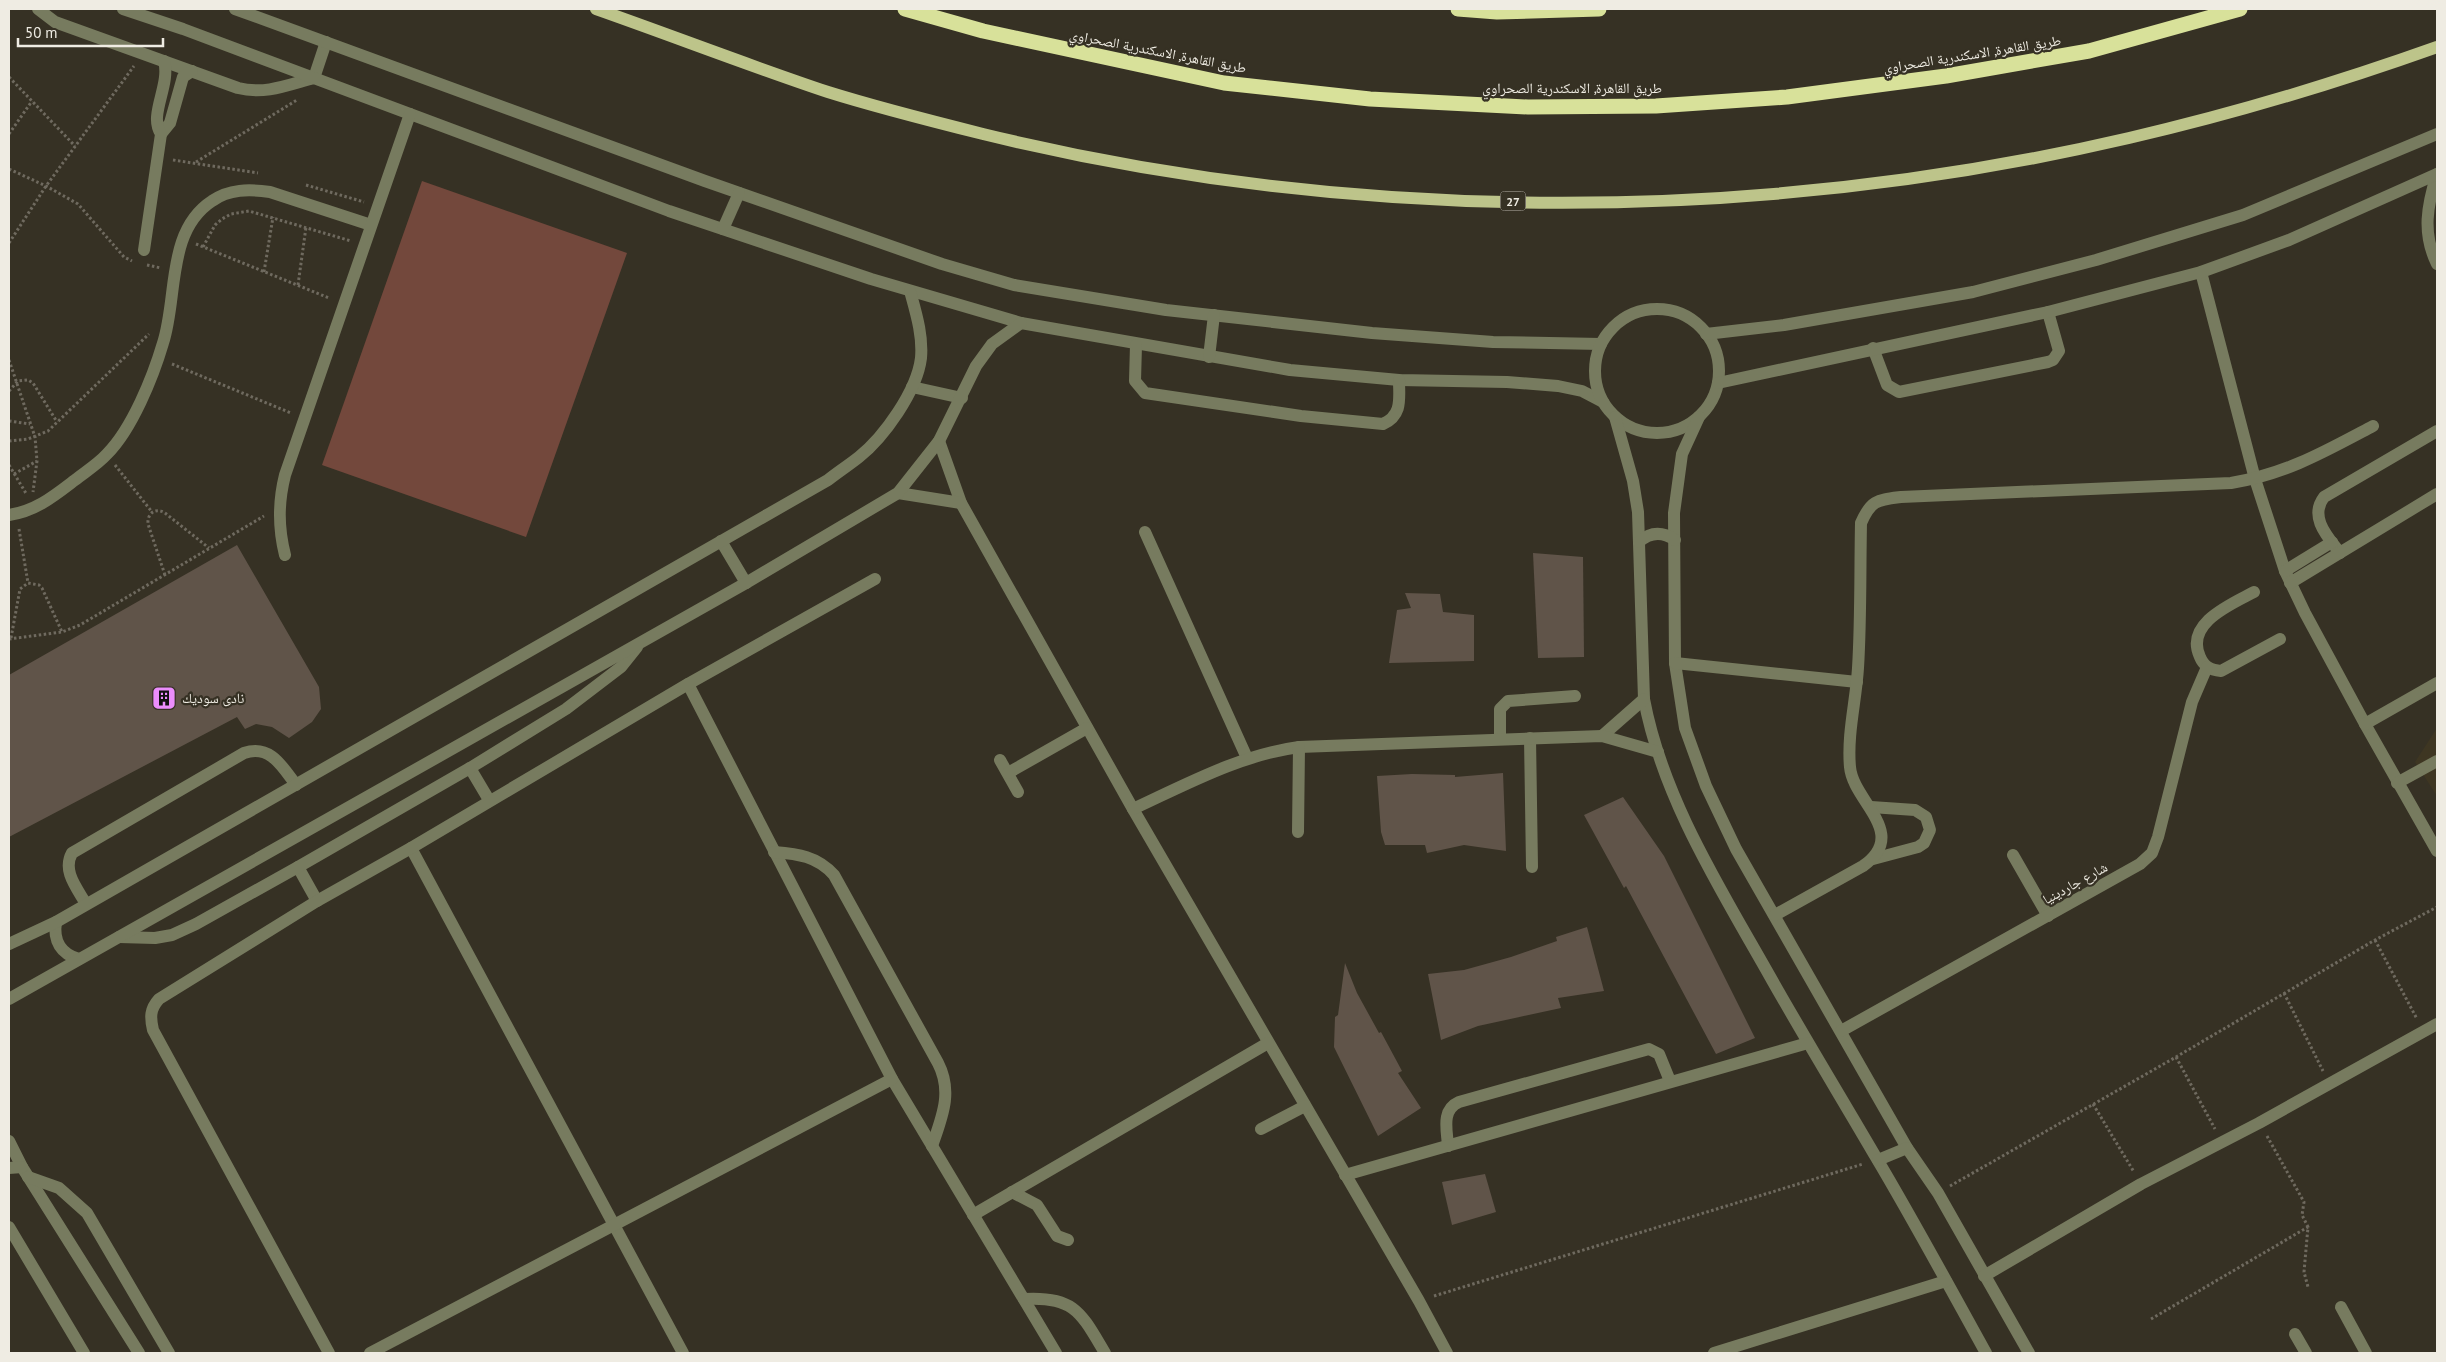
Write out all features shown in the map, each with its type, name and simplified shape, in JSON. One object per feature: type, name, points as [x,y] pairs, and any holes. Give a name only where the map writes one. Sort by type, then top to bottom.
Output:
[{"type":"highway","name":"طريق القاهرة, الاسكندرية الصحراوي","points":[[904,9],[982,31],[1224,83],[1370,99],[1528,107],[1656,106],[1787,97],[1946,76],[2088,51],[2240,9]]},
{"type":"highway","points":[[1458,9],[1497,12],[1599,9]]},
{"type":"main road","name":"27","points":[[596,9],[831,92],[989,135],[1149,168],[1229,180],[1391,196],[1482,201],[1635,201],[1716,197],[1880,182],[1962,170],[2126,139],[2207,120],[2305,92],[2437,48]]},
{"type":"street","points":[[38,9],[55,22],[238,88],[257,92],[272,90],[314,78]]},
{"type":"street","points":[[123,9],[723,229],[910,290],[1021,323],[1290,370],[1398,380],[1507,382],[1558,386],[1582,392],[1602,402]]},
{"type":"street","points":[[235,9],[739,193],[942,264],[1014,285],[1058,294],[1214,315],[1382,333],[1493,342],[1600,344]]},
{"type":"street","points":[[314,78],[326,42]]},
{"type":"street","points":[[144,250],[161,134],[156,121],[166,80],[164,61]]},
{"type":"street","points":[[161,134],[170,123],[182,77],[192,71]]},
{"type":"street","points":[[285,555],[280,531],[279,507],[285,475],[410,114]]},
{"type":"street","points":[[1706,334],[1794,323],[1974,292],[2096,260],[2243,215],[2437,134]]},
{"type":"street","points":[[1718,382],[2048,312],[2201,272],[2289,240],[2437,174]]},
{"type":"street","points":[[2437,174],[2429,199],[2426,225],[2431,251],[2437,264]]},
{"type":"street","points":[[12,514],[47,502],[107,455],[134,416],[158,358],[171,313],[182,238],[194,216],[204,206],[216,198],[242,190],[270,192],[371,225]]},
{"type":"street","points":[[723,229],[739,193]]},
{"type":"street","points":[[2201,272],[2255,479],[2285,571],[2397,784],[2437,851]]},
{"type":"street","points":[[9,944],[56,922],[828,480],[860,456],[889,425],[912,387],[921,359],[921,329],[910,290]]},
{"type":"street","points":[[1699,417],[1684,427],[1666,432],[1648,432],[1630,427],[1614,417],[1602,402],[1594,373],[1600,344],[1620,321],[1639,312],[1661,309],[1682,315],[1706,334],[1715,349],[1718,382],[1711,401],[1699,417],[1682,454],[1674,513],[1675,663],[1685,728],[1706,786],[1736,849],[1907,1148],[1938,1193],[2029,1353]]},
{"type":"street","points":[[1873,348],[1887,386],[1899,392],[2039,364],[2053,360],[2059,351],[2048,312]]},
{"type":"street","points":[[1209,357],[1214,315]]},
{"type":"street","points":[[9,999],[746,583],[898,493],[939,440],[962,398],[976,366],[992,344],[1021,323]]},
{"type":"street","points":[[1136,344],[1135,382],[1145,393],[1245,409],[1384,424],[1391,421],[1399,407],[1398,380]]},
{"type":"street","points":[[912,387],[962,398]]},
{"type":"street","points":[[1614,417],[1633,481],[1638,512],[1644,699],[1650,729],[1678,803],[1726,898],[1808,1043],[1878,1160],[1986,1353]]},
{"type":"street","points":[[1873,859],[1879,848],[1881,836],[1879,820],[1857,788],[1850,769],[1850,745],[1857,682],[1861,523],[1868,508],[1879,499],[2231,483],[2255,479],[2303,463],[2373,426]]},
{"type":"street","points":[[2340,553],[2319,521],[2317,515],[2320,502],[2324,497],[2437,431]]},
{"type":"street","points":[[939,440],[961,503],[1133,809],[1419,1301],[1447,1353]]},
{"type":"street","points":[[898,493],[961,503]]},
{"type":"street","points":[[2290,583],[2437,494]]},
{"type":"street","points":[[1145,532],[1247,758]]},
{"type":"street","points":[[1639,542],[1644,537],[1656,533],[1675,540]]},
{"type":"street","points":[[721,541],[746,583]]},
{"type":"street","points":[[2285,571],[2332,542]]},
{"type":"street","points":[[329,1353],[153,1030],[151,1013],[159,999],[317,901],[411,848],[489,800],[688,684],[875,579]]},
{"type":"street","points":[[2254,592],[2220,610],[2206,622],[2199,637],[2198,654],[2207,667],[2214,670],[2228,668],[2280,639]]},
{"type":"street","points":[[119,937],[155,938],[172,935],[196,924],[298,867],[470,768],[566,709],[600,685],[621,667],[642,641]]},
{"type":"street","points":[[1675,663],[1857,682]]},
{"type":"street","name":"شارع جاردينيا","points":[[1841,1031],[2140,864],[2152,853],[2192,702],[2207,667]]},
{"type":"street","points":[[2365,724],[2437,683]]},
{"type":"street","points":[[688,684],[892,1079],[1056,1353]]},
{"type":"street","points":[[1500,739],[1500,709],[1508,701],[1575,696]]},
{"type":"street","points":[[1602,736],[1644,699]]},
{"type":"street","points":[[1008,773],[1087,728]]},
{"type":"street","points":[[1133,809],[1247,758],[1275,750],[1299,747],[1602,736],[1658,752]]},
{"type":"street","points":[[1530,738],[1532,867]]},
{"type":"street","points":[[1298,832],[1299,747]]},
{"type":"street","points":[[86,904],[67,866],[72,853],[235,758],[250,751],[265,752],[277,759],[296,785]]},
{"type":"street","points":[[1000,760],[1018,792]]},
{"type":"street","points":[[2397,784],[2437,761]]},
{"type":"street","points":[[470,768],[489,800]]},
{"type":"street","points":[[1775,915],[1873,859],[1918,847],[1924,843],[1930,830],[1926,817],[1915,810],[1871,808]]},
{"type":"street","points":[[411,848],[683,1353]]},
{"type":"street","points":[[774,852],[806,855],[822,863],[834,874],[944,1074],[947,1096],[932,1146]]},
{"type":"street","points":[[2013,855],[2048,916]]},
{"type":"street","points":[[298,867],[317,901]]},
{"type":"street","points":[[56,922],[55,930],[59,946],[64,952],[79,959]]},
{"type":"street","points":[[1984,1276],[2141,1184],[2259,1123],[2437,1024]]},
{"type":"street","points":[[973,1215],[1268,1043]]},
{"type":"street","points":[[1345,1175],[1808,1043]]},
{"type":"street","points":[[1448,1146],[1446,1113],[1449,1108],[1459,1102],[1649,1049],[1659,1054],[1670,1081]]},
{"type":"street","points":[[370,1353],[892,1079]]},
{"type":"street","points":[[1261,1128],[1305,1106]]},
{"type":"street","points":[[9,1141],[20,1171],[139,1353]]},
{"type":"street","points":[[1878,1160],[1907,1148]]},
{"type":"street","points":[[20,1171],[59,1188],[87,1213],[169,1353]]},
{"type":"street","points":[[1012,1192],[1037,1205],[1057,1236],[1068,1240]]},
{"type":"street","points":[[9,1227],[84,1353]]},
{"type":"street","points":[[1714,1353],[1946,1281]]},
{"type":"street","points":[[1024,1299],[1044,1298],[1066,1304],[1082,1315],[1105,1353]]},
{"type":"street","points":[[2341,1307],[2366,1353]]},
{"type":"street","points":[[2295,1334],[2306,1353]]},
{"type":"path","points":[[9,243],[46,186],[144,54]]},
{"type":"path","points":[[9,77],[76,146]]},
{"type":"path","points":[[196,162],[290,106],[306,90],[314,78]]},
{"type":"path","points":[[9,134],[32,101]]},
{"type":"path","points":[[9,169],[46,186],[82,207],[114,244]]},
{"type":"path","points":[[203,247],[214,225],[231,214],[249,211],[365,245]]},
{"type":"path","points":[[264,272],[274,217]]},
{"type":"path","points":[[298,285],[306,227]]},
{"type":"path","points":[[182,238],[344,304]]},
{"type":"path","points":[[9,442],[35,437],[48,431],[171,313]]},
{"type":"path","points":[[158,358],[304,419]]},
{"type":"path","points":[[9,360],[18,381],[35,437],[37,460],[31,502],[9,465]]},
{"type":"path","points":[[9,391],[18,381],[28,380],[33,383],[57,422]]},
{"type":"path","points":[[9,421],[31,424]]},
{"type":"path","points":[[107,455],[152,512]]},
{"type":"path","points":[[14,474],[37,460]]},
{"type":"path","points":[[62,632],[42,588],[28,583],[20,589],[10,638],[62,632],[80,625],[279,507]]},
{"type":"path","points":[[152,512],[162,511],[209,548]]},
{"type":"path","points":[[152,512],[147,520],[165,575]]},
{"type":"path","points":[[12,514],[28,583]]},
{"type":"path","points":[[1938,1193],[2176,1058],[2375,940],[2437,907]]},
{"type":"path","points":[[2375,940],[2424,1031]]},
{"type":"path","points":[[2284,993],[2329,1083]]},
{"type":"path","points":[[2176,1058],[2222,1142]]},
{"type":"path","points":[[2093,1104],[2141,1184]]},
{"type":"path","points":[[2259,1123],[2304,1202],[2302,1216],[2308,1227],[2304,1272],[2308,1287]]},
{"type":"path","points":[[1419,1301],[1878,1160]]},
{"type":"path","points":[[2151,1319],[2308,1227]]},
{"type":"shaded area","points":[[422,181],[627,253],[526,537],[322,465]]},
{"type":"shaded area","points":[[2437,728],[2437,796],[2415,762]]},
{"type":"building","name":"نادى سوديك","points":[[237,545],[319,687],[321,709],[312,722],[289,738],[272,727],[256,724],[245,729],[237,717],[9,837],[9,675]]},
{"type":"building","points":[[1533,553],[1583,557],[1584,657],[1538,658]]},
{"type":"building","points":[[1405,593],[1440,594],[1443,612],[1474,615],[1474,661],[1389,663],[1397,610],[1411,608]]},
{"type":"building","points":[[1503,773],[1506,851],[1464,845],[1427,853],[1425,845],[1385,845],[1381,832],[1377,776],[1412,774],[1455,775],[1455,777]]},
{"type":"building","points":[[1623,797],[1664,856],[1755,1038],[1716,1054],[1626,886],[1624,888],[1584,815]]},
{"type":"building","points":[[1587,927],[1604,991],[1558,998],[1561,1008],[1478,1026],[1441,1040],[1428,974],[1464,970],[1511,957],[1557,941],[1556,937]]},
{"type":"building","points":[[1345,963],[1357,993],[1402,1071],[1398,1073],[1421,1108],[1378,1136],[1334,1047],[1335,1017],[1338,1015]]},
{"type":"building","points":[[1485,1174],[1496,1212],[1452,1225],[1442,1182]]},
{"type":"place","name":"نادى سوديك","points":[[164,698]]}]
